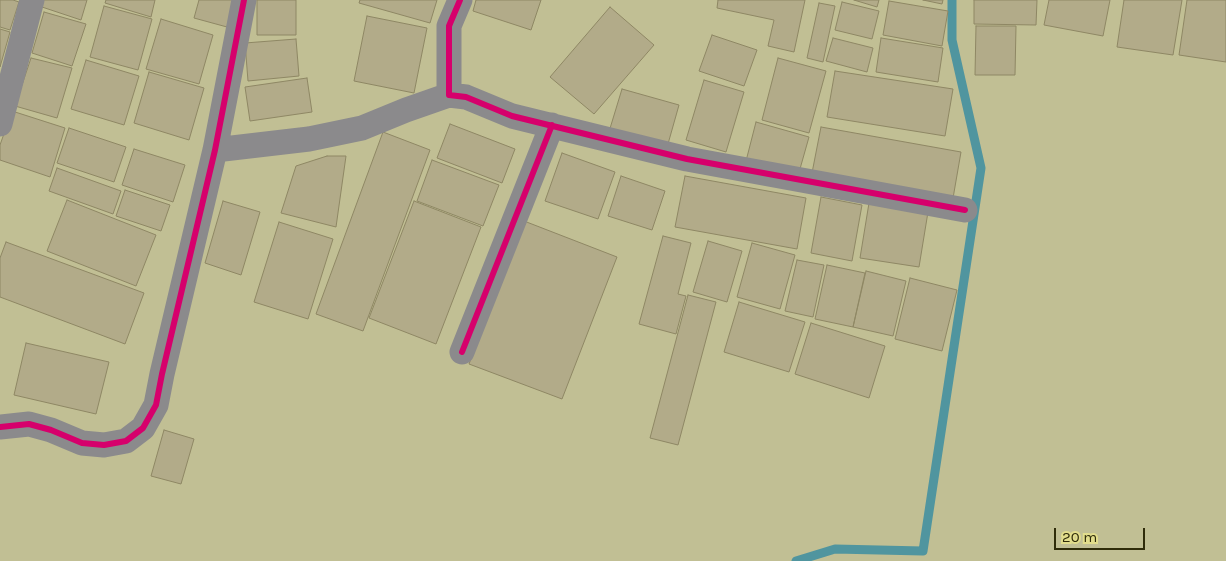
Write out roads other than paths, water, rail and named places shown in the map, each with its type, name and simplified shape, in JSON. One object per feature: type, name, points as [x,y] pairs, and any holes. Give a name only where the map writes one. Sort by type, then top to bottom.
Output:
[{"type":"street","points":[[0,124],[32,0]]},
{"type":"street","points":[[0,427],[29,424],[51,430],[82,443],[104,445],[126,441],[143,428],[156,405],[215,150],[244,0]]},
{"type":"street","points":[[449,95],[449,26],[460,0]]},
{"type":"street","points":[[215,150],[309,139],[362,128],[449,95],[466,97],[512,116],[687,159],[965,210]]},
{"type":"street","points":[[462,352],[552,125]]},
{"type":"waterway","points":[[796,561],[835,549],[923,551],[981,168],[952,40],[952,0]]}]
